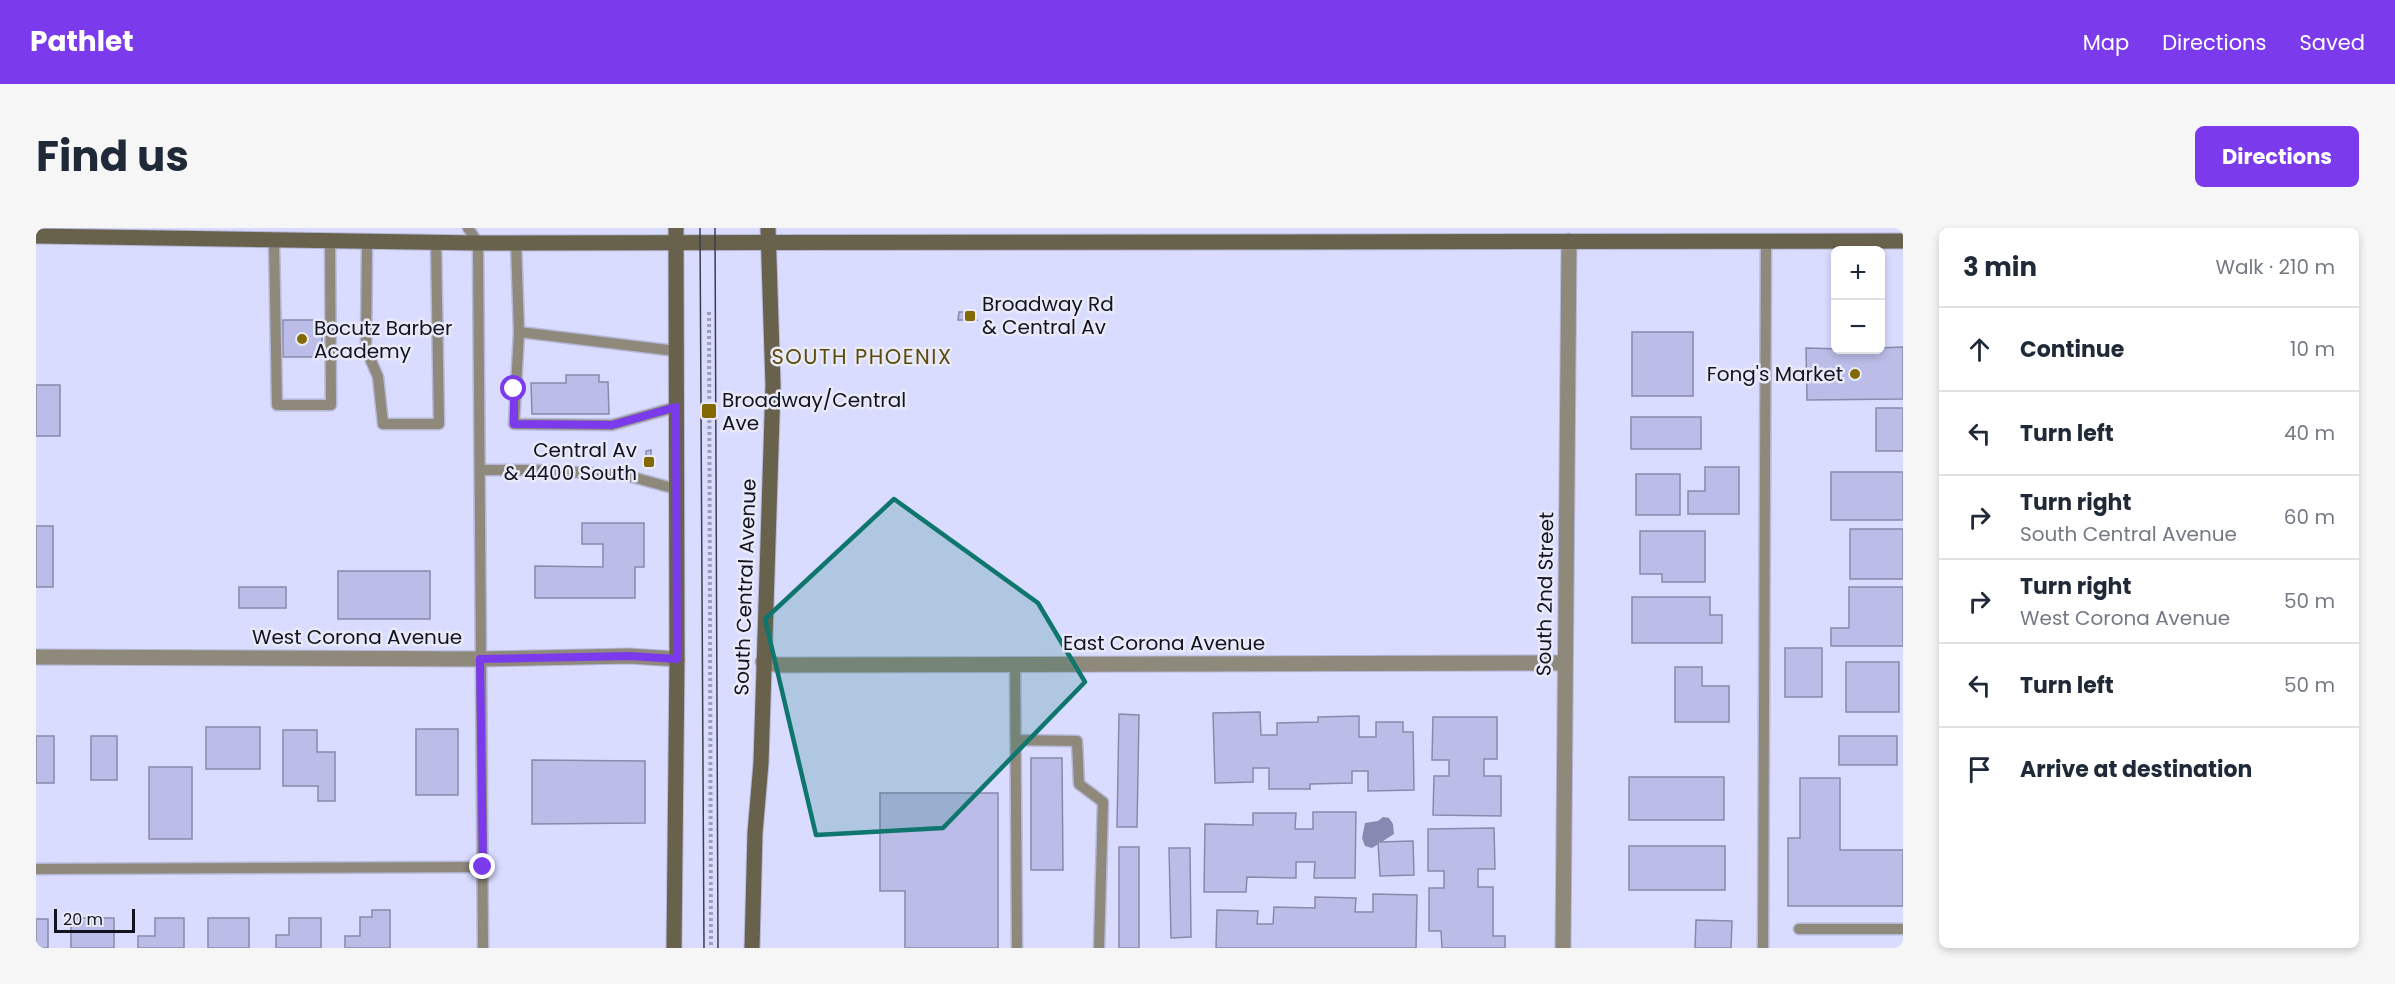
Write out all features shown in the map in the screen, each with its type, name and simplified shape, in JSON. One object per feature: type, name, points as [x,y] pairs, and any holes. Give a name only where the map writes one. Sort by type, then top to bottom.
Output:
[{"type":"main road","points":[[674,948],[677,659],[676,235]]},
{"type":"main road","points":[[36,236],[436,243],[516,243],[676,235],[1569,241],[1903,240]]},
{"type":"main road","name":"South Central Avenue","points":[[752,948],[755,833],[761,763],[773,385],[768,235]]},
{"type":"street","name":"South 2nd Street","points":[[1563,948],[1569,241]]},
{"type":"street","name":"West Corona Avenue","points":[[36,657],[480,659],[629,656],[677,659]]},
{"type":"street","name":"East Corona Avenue","points":[[763,662],[779,665],[1565,663]]},
{"type":"lane","points":[[468,228],[478,243],[483,948]]},
{"type":"lane","points":[[274,240],[277,405],[331,405],[330,241]]},
{"type":"lane","points":[[1763,948],[1766,240]]},
{"type":"lane","points":[[367,242],[366,349],[378,377],[383,424],[439,424],[436,243]]},
{"type":"lane","points":[[516,243],[519,332],[514,424],[612,425],[676,407]]},
{"type":"lane","points":[[519,332],[676,351]]},
{"type":"lane","points":[[480,470],[534,470],[625,475],[676,489]]},
{"type":"lane","points":[[1015,664],[1017,948]]},
{"type":"lane","points":[[1016,740],[1077,741],[1079,784],[1103,802],[1099,948]]},
{"type":"lane","points":[[36,869],[483,867]]},
{"type":"lane","points":[[1799,929],[1903,929]]},
{"type":"path","points":[[709,312],[711,948]]},
{"type":"highlighted area","points":[[894,499],[1038,603],[1085,682],[943,828],[816,835],[765,619]]},
{"type":"water","points":[[1383,817],[1389,818],[1393,824],[1394,834],[1372,848],[1365,846],[1362,838],[1365,823],[1378,821]]},
{"type":"building","points":[[959,312],[971,312],[977,320],[958,320]]},
{"type":"building","name":"Bocutz Barber Academy","points":[[283,320],[322,320],[322,357],[283,357]]},
{"type":"building","points":[[1632,332],[1693,332],[1693,396],[1632,396]]},
{"type":"building","name":"Fong's Market","points":[[1903,347],[1903,399],[1807,400],[1806,348],[1831,349],[1831,354],[1885,354],[1885,348]]},
{"type":"building","points":[[566,375],[599,375],[599,382],[608,382],[609,414],[532,414],[531,383],[566,383]]},
{"type":"building","points":[[36,385],[60,385],[60,436],[36,436]]},
{"type":"building","points":[[1876,408],[1903,408],[1903,451],[1876,451]]},
{"type":"building","points":[[1631,417],[1701,417],[1701,449],[1631,449]]},
{"type":"building","points":[[651,450],[651,465],[646,465],[646,451]]},
{"type":"building","points":[[1705,467],[1739,467],[1739,514],[1688,514],[1688,491],[1705,491]]},
{"type":"building","points":[[1831,472],[1903,472],[1903,520],[1831,520]]},
{"type":"building","points":[[1636,474],[1680,474],[1680,515],[1636,515]]},
{"type":"building","points":[[582,523],[644,523],[644,567],[635,567],[635,598],[535,598],[535,566],[603,567],[603,544],[582,544]]},
{"type":"building","points":[[36,526],[53,526],[53,587],[36,587]]},
{"type":"building","points":[[1850,529],[1903,529],[1903,579],[1850,579]]},
{"type":"building","points":[[1640,531],[1705,531],[1705,582],[1662,582],[1662,574],[1640,574]]},
{"type":"building","points":[[338,571],[430,571],[430,619],[338,619]]},
{"type":"building","points":[[239,587],[286,587],[286,608],[239,608]]},
{"type":"building","points":[[1849,587],[1903,587],[1903,646],[1831,646],[1831,628],[1849,628]]},
{"type":"building","points":[[1632,597],[1710,597],[1710,615],[1722,615],[1722,643],[1632,643]]},
{"type":"building","points":[[1785,648],[1822,648],[1822,697],[1785,697]]},
{"type":"building","points":[[1846,662],[1899,662],[1899,712],[1846,712]]},
{"type":"building","points":[[1675,667],[1702,667],[1702,686],[1729,686],[1729,722],[1675,722]]},
{"type":"building","points":[[1260,712],[1261,735],[1277,735],[1277,723],[1318,722],[1318,717],[1359,716],[1359,737],[1376,737],[1376,722],[1403,722],[1403,732],[1413,732],[1414,790],[1368,791],[1368,771],[1352,771],[1352,783],[1310,784],[1310,789],[1269,789],[1269,768],[1253,768],[1253,782],[1215,783],[1213,713]]},
{"type":"building","points":[[1119,714],[1139,715],[1137,827],[1117,827]]},
{"type":"building","points":[[1433,717],[1497,717],[1497,759],[1484,759],[1484,776],[1501,776],[1501,816],[1433,815],[1434,776],[1449,776],[1449,760],[1432,760]]},
{"type":"building","points":[[206,727],[260,727],[260,769],[206,769]]},
{"type":"building","points":[[416,729],[458,729],[458,795],[416,795]]},
{"type":"building","points":[[283,730],[317,730],[317,752],[335,752],[335,801],[318,801],[318,786],[283,786]]},
{"type":"building","points":[[36,736],[54,736],[54,783],[36,783]]},
{"type":"building","points":[[91,736],[117,736],[117,780],[91,780]]},
{"type":"building","points":[[1839,736],[1897,736],[1897,765],[1839,765]]},
{"type":"building","points":[[1031,758],[1062,758],[1063,870],[1031,870]]},
{"type":"building","points":[[532,760],[645,761],[645,823],[532,824]]},
{"type":"building","points":[[149,767],[192,767],[192,839],[149,839]]},
{"type":"building","points":[[1629,777],[1724,777],[1724,820],[1629,820]]},
{"type":"building","points":[[1800,778],[1840,778],[1840,850],[1903,850],[1903,906],[1788,906],[1788,838],[1800,838]]},
{"type":"building","points":[[880,793],[998,793],[998,948],[905,948],[905,891],[880,891]]},
{"type":"building","points":[[1313,812],[1356,812],[1355,878],[1314,878],[1315,862],[1296,862],[1296,878],[1247,877],[1246,892],[1204,892],[1205,824],[1253,825],[1253,813],[1296,813],[1295,829],[1313,829]]},
{"type":"building","points":[[1494,828],[1495,869],[1478,869],[1478,887],[1493,887],[1493,936],[1505,936],[1505,948],[1442,948],[1441,931],[1429,931],[1429,888],[1444,888],[1444,871],[1428,871],[1428,829]]},
{"type":"building","points":[[1413,841],[1414,875],[1380,876],[1378,842]]},
{"type":"building","points":[[1629,846],[1725,846],[1725,890],[1629,890]]},
{"type":"building","points":[[1119,847],[1139,847],[1139,948],[1119,948]]},
{"type":"building","points":[[1169,848],[1190,848],[1191,937],[1171,938]]},
{"type":"building","points":[[1373,894],[1417,895],[1416,948],[1216,948],[1217,910],[1258,911],[1257,924],[1273,924],[1274,907],[1315,908],[1315,897],[1356,898],[1355,912],[1373,912]]},
{"type":"building","points":[[372,910],[390,910],[390,948],[345,948],[345,936],[360,936],[360,917],[372,917]]},
{"type":"building","points":[[71,918],[114,918],[114,948],[71,948]]},
{"type":"building","points":[[155,918],[184,918],[184,948],[138,948],[138,936],[155,936]]},
{"type":"building","points":[[208,918],[249,918],[249,948],[208,948]]},
{"type":"building","points":[[289,918],[321,918],[321,948],[276,948],[276,935],[289,935]]},
{"type":"building","points":[[36,919],[48,919],[48,948],[36,948]]},
{"type":"building","points":[[1696,920],[1732,921],[1731,948],[1695,948]]},
{"type":"tram line","points":[[700,228],[704,948]]},
{"type":"tram line","points":[[715,228],[718,948]]},
{"type":"place","name":"Broadway Rd & Central Av","points":[[970,316]]},
{"type":"place","name":"Bocutz Barber Academy","points":[[302,339]]},
{"type":"place","name":"Fong's Market","points":[[1855,374]]},
{"type":"place","name":"Broadway/Central Ave","points":[[709,411]]},
{"type":"place","name":"Central Av & 4400 South","points":[[649,462]]},
{"type":"district","name":"SOUTH PHOENIX","points":[[862,357]]},
{"type":"route","points":[[483,867],[480,659],[629,656],[677,659],[676,407],[612,425],[514,424],[514,389]]}]
